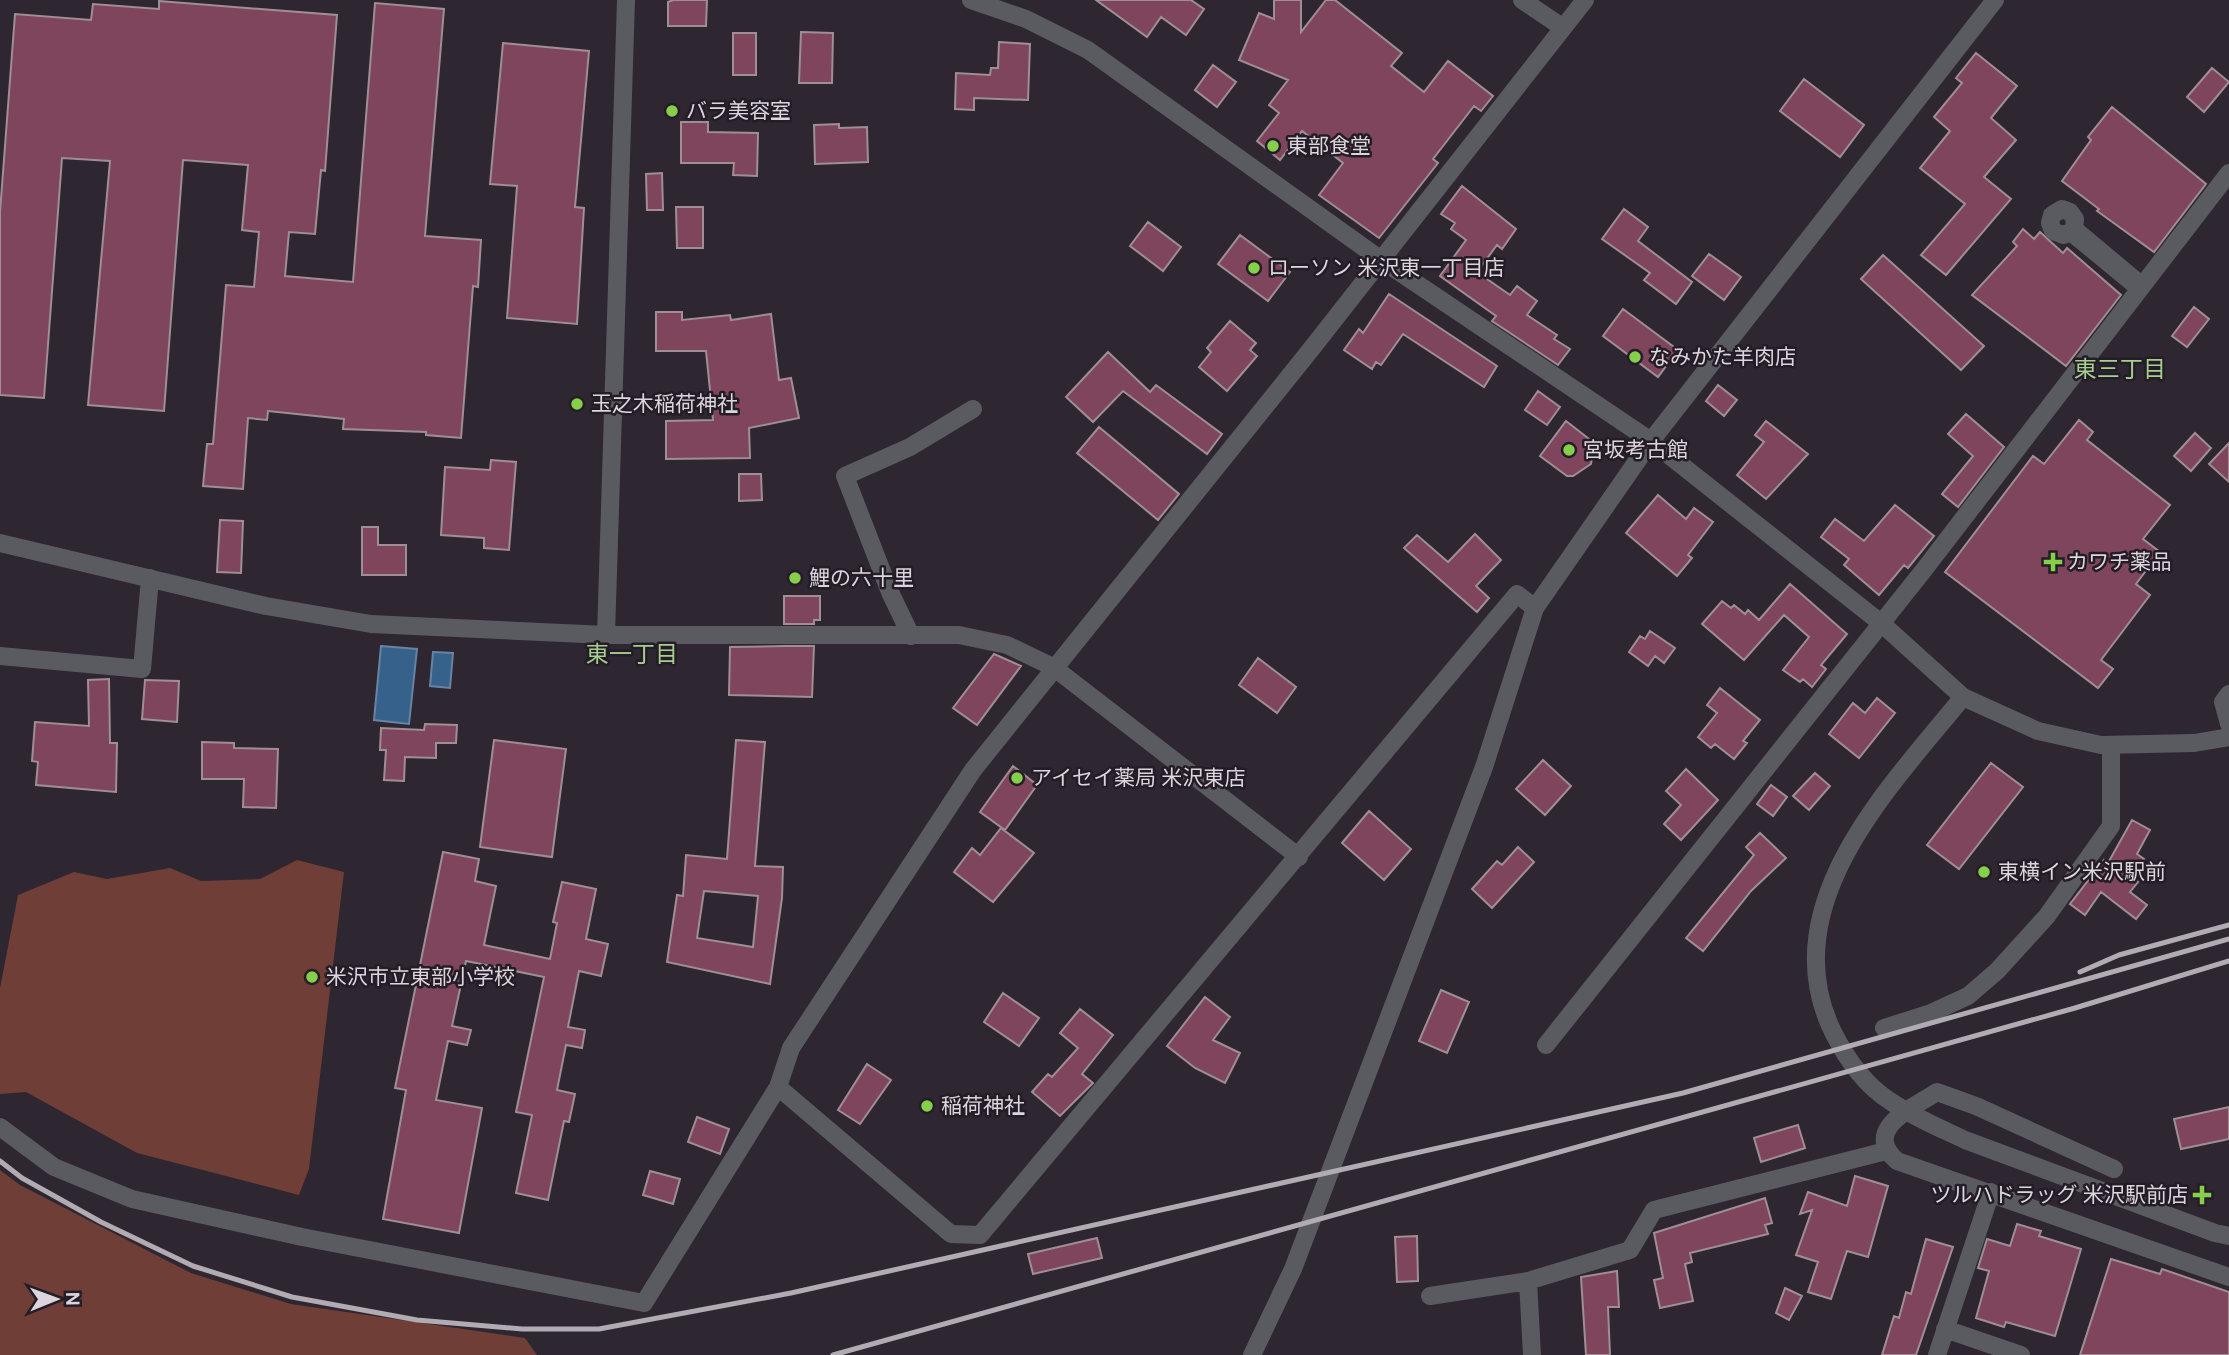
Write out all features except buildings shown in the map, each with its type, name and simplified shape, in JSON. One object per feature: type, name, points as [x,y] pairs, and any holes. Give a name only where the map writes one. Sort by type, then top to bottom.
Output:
[{"type":"street","points":[[606,635],[626,0]]},
{"type":"street","points":[[971,0],[1026,19],[1088,50],[1380,259],[1651,441],[1881,623],[1963,697],[2038,731],[2111,746],[2194,743],[2229,737]]},
{"type":"street","points":[[1522,0],[1562,27]]},
{"type":"street","points":[[0,1128],[54,1167],[132,1199],[302,1237],[645,1303],[778,1087],[791,1048],[973,770],[1053,667],[1312,348],[1585,0]]},
{"type":"street","points":[[1252,1355],[1293,1269],[1484,767],[1535,608],[1651,441],[1995,0]]},
{"type":"street","points":[[1546,1045],[1881,623],[2229,173]]},
{"type":"street","points":[[2062,209],[2070,212],[2075,219],[2074,229],[2140,286],[2071,232],[2063,236],[2053,231],[2050,223],[2052,215],[2062,209]]},
{"type":"street","points":[[911,635],[890,592],[845,476],[910,447],[973,409]]},
{"type":"street","points":[[0,543],[266,606],[371,624],[606,635],[959,635],[1007,645],[1053,667],[1299,857]]},
{"type":"street","points":[[0,656],[142,669],[150,578]]},
{"type":"street","points":[[778,1087],[951,1234],[980,1235],[1517,594],[1535,608]]},
{"type":"street","points":[[2229,694],[2223,702],[2229,724]]},
{"type":"street","points":[[1963,697],[1893,783],[1863,824],[1842,862],[1818,927],[1815,960],[1825,1016],[1849,1060],[1889,1101],[1965,1140],[2229,1236]]},
{"type":"street","points":[[1884,1028],[1931,1013],[1968,996],[1997,971],[2047,916],[2111,826],[2111,746]]},
{"type":"street","points":[[2114,1169],[1976,1106],[1937,1092],[1889,1125],[1884,1137],[1886,1151],[1897,1160],[2229,1277]]},
{"type":"street","points":[[1430,1296],[1528,1280],[1630,1250],[1654,1210],[1886,1151]]},
{"type":"street","points":[[1937,1355],[1991,1192]]},
{"type":"street","points":[[1528,1280],[1532,1355]]},
{"type":"street","points":[[1945,1329],[2021,1355]]},
{"type":"shaded area","points":[[297,860],[344,872],[309,1169],[299,1195],[137,1153],[26,1092],[0,1094],[0,988],[18,895],[74,872],[107,879],[170,868],[201,881],[260,879]]},
{"type":"shaded area","points":[[0,1170],[20,1185],[191,1273],[291,1304],[525,1338],[537,1355],[0,1355]]},
{"type":"water","points":[[381,646],[417,649],[409,724],[374,720]]},
{"type":"water","points":[[433,652],[453,653],[450,688],[430,686]]},
{"type":"railway","points":[[2080,972],[2119,955],[2229,925]]},
{"type":"railway","points":[[0,1161],[22,1178],[101,1222],[193,1266],[292,1297],[417,1320],[522,1329],[599,1329],[791,1293],[1683,1093],[2229,939]]},
{"type":"railway","points":[[833,1355],[2075,1008],[2229,961]]},
{"type":"place","name":"バラ美容室","points":[[672,111]]},
{"type":"place","name":"東部食堂","points":[[1273,146]]},
{"type":"place","name":"ローソン 米沢東一丁目店","points":[[1254,268]]},
{"type":"place","name":"なみかた羊肉店","points":[[1635,357]]},
{"type":"place","name":"玉之木稲荷神社","points":[[577,404]]},
{"type":"place","name":"宮坂考古館","points":[[1569,450]]},
{"type":"place","name":"カワチ薬品","points":[[2053,562]]},
{"type":"place","name":"鯉の六十里","points":[[795,578]]},
{"type":"place","name":"アイセイ薬局 米沢東店","points":[[1017,778]]},
{"type":"place","name":"東横イン米沢駅前","points":[[1984,872]]},
{"type":"place","name":"米沢市立東部小学校","points":[[312,977]]},
{"type":"place","name":"稲荷神社","points":[[927,1106]]},
{"type":"place","name":"ツルハドラッグ 米沢駅前店","points":[[2202,1195]]},
{"type":"district","name":"東三丁目","points":[[2120,369]]},
{"type":"district","name":"東一丁目","points":[[632,654]]}]
